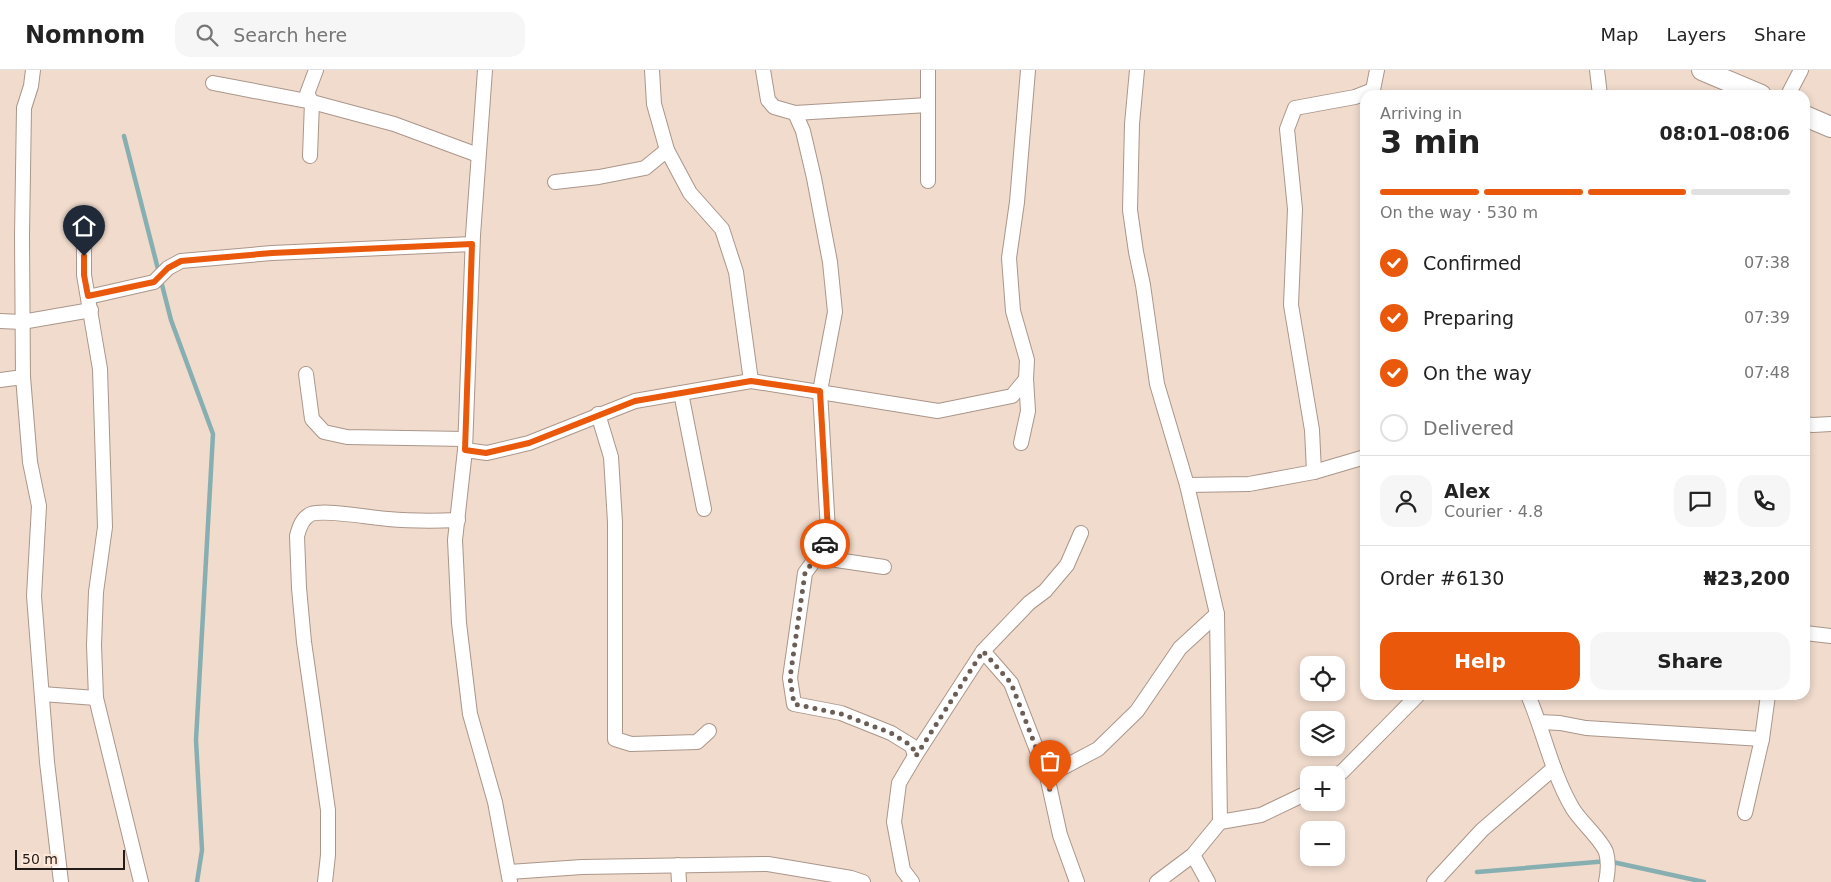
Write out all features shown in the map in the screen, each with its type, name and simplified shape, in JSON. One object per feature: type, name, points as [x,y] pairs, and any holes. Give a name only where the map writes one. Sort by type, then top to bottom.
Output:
[{"type":"street","points":[[33,70],[31,86],[24,108],[23,377],[30,462],[39,506],[34,596],[46,762],[61,882]]},
{"type":"street","points":[[310,156],[312,102],[307,94],[316,70]]},
{"type":"street","points":[[486,70],[472,244],[465,444],[455,540],[459,623],[470,714],[495,802],[510,877],[582,867],[768,864],[851,878],[863,882]]},
{"type":"street","points":[[652,70],[654,104],[667,150],[690,193],[722,229],[736,272],[751,381]]},
{"type":"street","points":[[763,70],[768,100],[774,108],[795,113],[928,105]]},
{"type":"street","points":[[928,70],[928,181]]},
{"type":"street","points":[[1021,443],[1028,411],[1027,360],[1013,311],[1009,258],[1017,202],[1028,70]]},
{"type":"street","points":[[1137,70],[1132,124],[1130,210],[1136,252],[1143,285],[1157,384],[1187,485],[1217,614],[1220,822],[1193,855],[1157,882]]},
{"type":"street","points":[[1374,90],[1377,70]]},
{"type":"street","points":[[1597,70],[1599,90]]},
{"type":"street","points":[[1703,70],[1749,90]]},
{"type":"street","points":[[1791,90],[1801,70]]},
{"type":"street","points":[[213,83],[312,102],[394,124],[478,155]]},
{"type":"street","points":[[1314,472],[1312,430],[1291,305],[1295,209],[1287,129],[1295,108],[1360,95]]},
{"type":"street","points":[[795,113],[803,131],[814,178],[830,262],[835,312],[820,391],[828,531],[824,547],[805,573],[790,678],[794,704],[841,714],[891,733],[912,746],[916,756]]},
{"type":"street","points":[[1810,118],[1831,127]]},
{"type":"street","points":[[555,182],[599,177],[644,168],[667,150]]},
{"type":"street","points":[[84,237],[84,275],[100,369],[105,527],[96,592],[94,645],[96,698],[141,882]]},
{"type":"street","points":[[0,321],[22,322],[90,303],[154,282],[168,268],[181,261],[272,253],[472,244]]},
{"type":"street","points":[[306,374],[312,420],[324,432],[346,437],[465,444],[486,453],[529,443],[598,414],[635,401],[751,381],[938,411],[1012,396],[1026,379]]},
{"type":"street","points":[[0,380],[23,377]]},
{"type":"street","points":[[681,393],[704,509]]},
{"type":"street","points":[[598,414],[610,458],[615,522],[615,738],[631,744],[697,742],[709,731]]},
{"type":"street","points":[[1810,425],[1831,424]]},
{"type":"street","points":[[1187,485],[1249,484],[1314,472],[1360,458]]},
{"type":"street","points":[[325,882],[328,855],[328,810],[304,642],[299,588],[297,536],[299,528],[303,520],[310,515],[324,513],[389,519],[458,520]]},
{"type":"street","points":[[912,882],[903,870],[894,822],[899,783],[983,651],[1028,602],[1045,591],[1067,565],[1081,533]]},
{"type":"street","points":[[816,557],[884,566]]},
{"type":"street","points":[[1047,776],[1098,749],[1136,711],[1180,648],[1217,614]]},
{"type":"street","points":[[1810,634],[1831,636]]},
{"type":"street","points":[[983,651],[1011,683],[1047,776],[1060,835],[1076,882]]},
{"type":"street","points":[[42,694],[96,698]]},
{"type":"street","points":[[1345,769],[1413,700]]},
{"type":"street","points":[[1530,700],[1554,768],[1574,809],[1605,851],[1607,876]]},
{"type":"street","points":[[1745,813],[1762,739],[1767,700]]},
{"type":"street","points":[[1539,722],[1560,723],[1586,728],[1762,739]]},
{"type":"street","points":[[1434,882],[1482,830],[1554,768]]},
{"type":"street","points":[[1220,822],[1261,815],[1300,796]]},
{"type":"street","points":[[1193,855],[1208,882]]},
{"type":"street","points":[[678,865],[679,882]]},
{"type":"waterway","points":[[124,136],[171,320],[213,434],[196,740],[202,850],[197,882]]},
{"type":"waterway","points":[[1477,872],[1608,861],[1704,882]]},
{"type":"way so far","points":[[825,544],[805,573],[790,678],[794,704],[841,714],[891,733],[912,746],[916,756],[983,651],[1011,683],[1047,776],[1050,791]]},
{"type":"route","points":[[84,256],[84,275],[88,296],[154,282],[168,268],[181,261],[272,253],[472,244],[465,450],[486,453],[529,443],[598,414],[635,401],[751,381],[820,391],[828,531],[825,544]]}]
